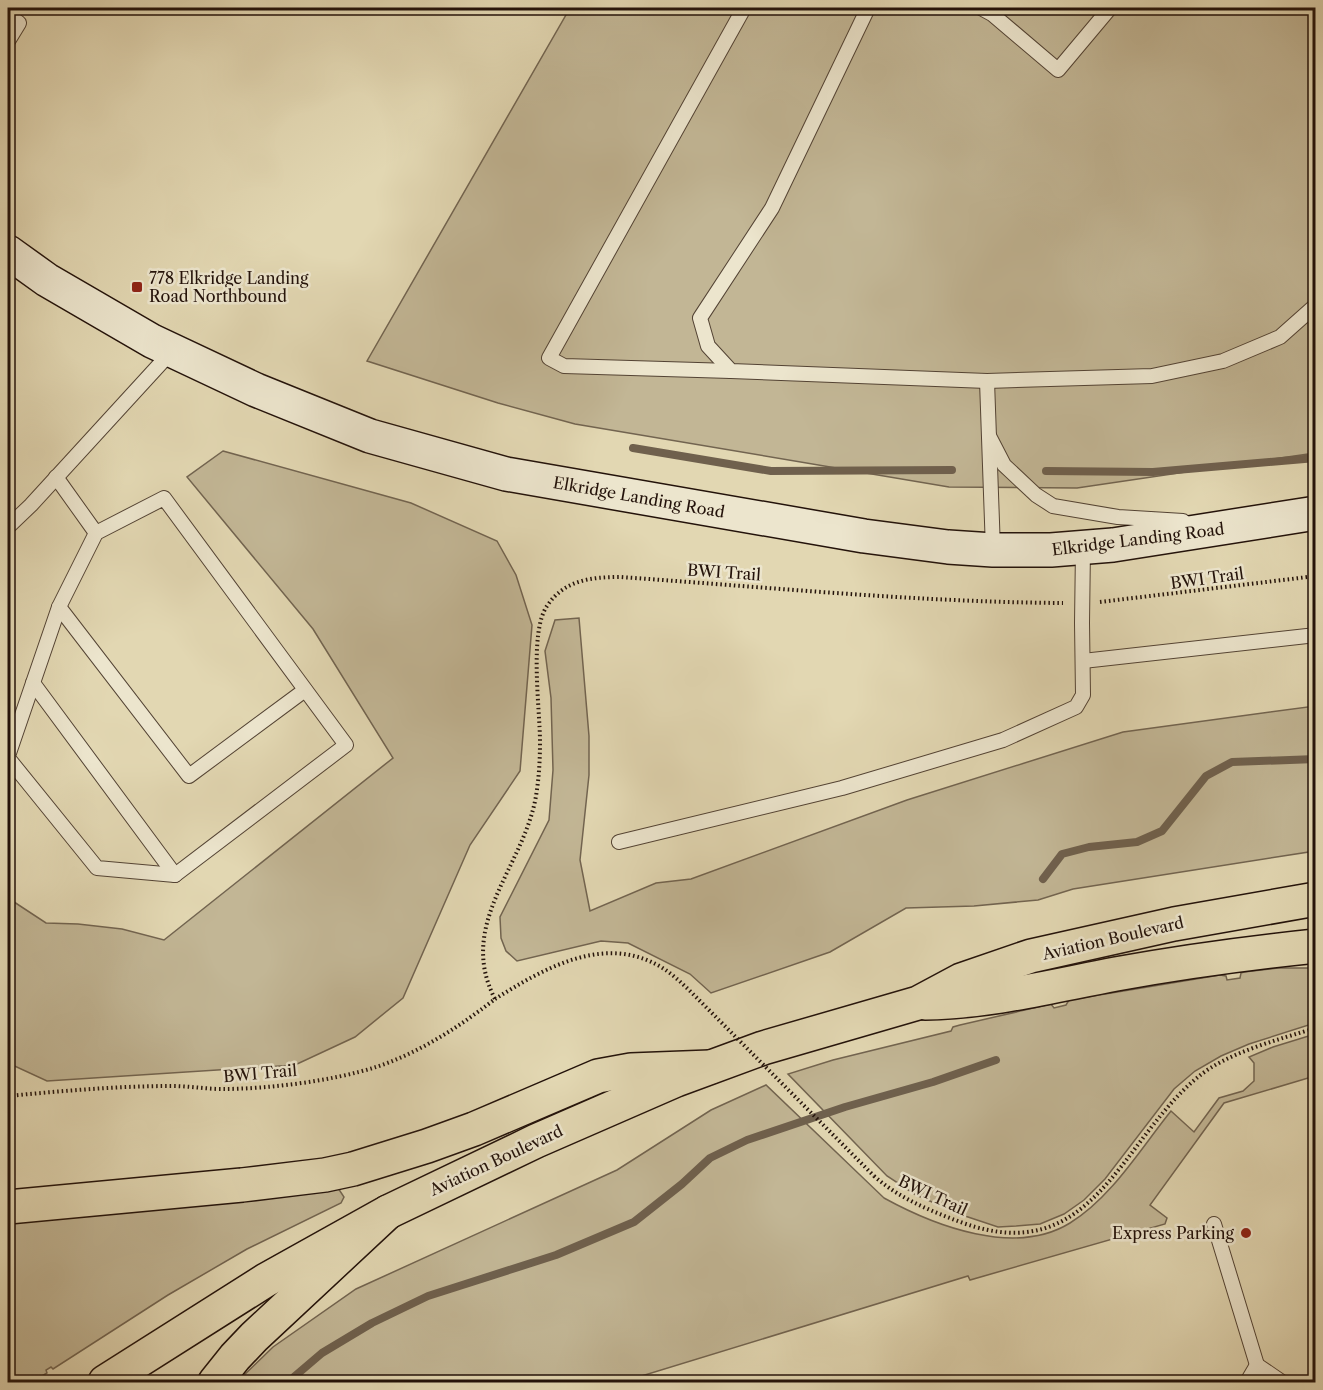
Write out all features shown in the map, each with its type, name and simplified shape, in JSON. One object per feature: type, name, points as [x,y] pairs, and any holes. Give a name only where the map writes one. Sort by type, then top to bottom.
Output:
[{"type":"main road","name":"Elkridge Landing Road","points":[[8,252],[47,280],[152,342],[256,390],[370,436],[506,474],[864,536],[948,547],[993,550],[1083,548],[1316,513]]},
{"type":"main road","name":"Aviation Boulevard","points":[[105,1383],[266,1280],[388,1212],[596,1114],[710,1067],[819,1030],[918,1003],[961,980],[1031,956],[1174,924],[1316,899]]},
{"type":"main road","name":"Aviation Boulevard","points":[[918,1003],[963,1002],[1207,959],[1316,946]]},
{"type":"main road","points":[[8,1206],[242,1185],[325,1175],[384,1161],[474,1129],[598,1076],[631,1070],[710,1067]]},
{"type":"main road","points":[[215,1383],[254,1337],[388,1212]]},
{"type":"lane","points":[[744,8],[549,358],[564,366],[987,381],[1152,376],[1223,361],[1280,337],[1316,305]]},
{"type":"lane","points":[[731,371],[708,346],[700,318],[772,208],[868,8]]},
{"type":"lane","points":[[981,8],[992,14],[1058,70],[1110,8]]},
{"type":"lane","points":[[8,15],[19,23],[8,41]]},
{"type":"lane","points":[[8,527],[172,351]]},
{"type":"lane","points":[[987,381],[993,550]]},
{"type":"lane","points":[[989,436],[1004,465],[1036,495],[1053,506],[1118,517],[1251,524]]},
{"type":"lane","points":[[56,477],[96,533]]},
{"type":"lane","points":[[164,498],[346,745],[175,875],[97,868],[8,757],[59,607],[96,533],[164,498]]},
{"type":"lane","points":[[619,842],[842,788],[1003,740],[1076,707],[1083,695],[1083,548]]},
{"type":"lane","points":[[59,607],[189,776],[305,690]]},
{"type":"lane","points":[[1083,662],[1316,636]]},
{"type":"lane","points":[[33,683],[175,875]]},
{"type":"lane","points":[[1214,1224],[1257,1365],[1282,1383]]},
{"type":"lane","points":[[1247,1383],[1257,1365]]},
{"type":"path","name":"BWI Trail","points":[[495,999],[483,967],[485,932],[496,895],[527,832],[532,816],[539,770],[540,744],[538,634],[546,607],[562,590],[582,580],[620,577],[914,598],[1082,603],[1143,598],[1316,576]]},
{"type":"path","name":"BWI Trail","points":[[8,1096],[132,1087],[174,1086],[225,1089],[282,1084],[354,1073],[377,1067],[409,1054],[444,1035],[526,980],[563,963],[577,957],[601,953],[626,956],[652,962],[696,997],[874,1176],[907,1199],[975,1227],[1014,1233],[1042,1229],[1057,1224],[1079,1211],[1104,1188],[1176,1097],[1200,1075],[1230,1058],[1316,1028]]},
{"type":"shaded area","points":[[570,8],[1315,8],[1315,453],[1077,488],[949,487],[575,424],[498,403],[367,361]]},
{"type":"shaded area","points":[[223,451],[411,503],[497,541],[516,575],[532,625],[520,771],[470,845],[403,998],[355,1037],[295,1065],[47,1081],[8,1063],[8,898],[46,923],[122,929],[164,940],[393,758],[313,629],[187,477]]},
{"type":"shaded area","points":[[579,618],[589,736],[589,775],[580,860],[590,911],[656,883],[691,879],[907,800],[1123,732],[1315,706],[1315,851],[1073,889],[1038,900],[974,906],[906,908],[830,952],[711,993],[690,974],[628,943],[601,941],[517,961],[506,951],[501,938],[500,917],[549,820],[553,770],[551,698],[545,651],[555,620]]},
{"type":"shaded area","points":[[1278,968],[1315,968],[1315,1023],[1249,1044],[1195,1071],[1174,1089],[1105,1179],[1084,1200],[1064,1214],[1040,1224],[998,1227],[962,1215],[916,1195],[887,1176],[788,1074],[833,1060],[951,1031],[953,1027],[960,1025],[1051,1004],[1054,1008],[1066,1005],[1069,1000],[1220,975],[1226,976],[1227,980],[1240,978],[1241,973],[1244,972]]},
{"type":"shaded area","points":[[1315,1034],[1315,1076],[1224,1103],[1150,1205],[1167,1218],[1165,1224],[970,1280],[968,1276],[622,1382],[237,1382],[273,1347],[356,1289],[617,1170],[711,1110],[766,1085],[884,1198],[927,1218],[976,1234],[1025,1237],[1048,1233],[1070,1223],[1099,1200],[1113,1186],[1171,1111],[1194,1132],[1219,1098],[1243,1091],[1254,1081],[1254,1063],[1249,1057]]},
{"type":"shaded area","points":[[338,1188],[344,1197],[341,1203],[247,1249],[168,1295],[53,1369],[51,1367],[46,1370],[47,1373],[32,1382],[8,1382],[8,1220]]},
{"type":"waterway","points":[[633,448],[771,471],[952,470]]},
{"type":"waterway","points":[[1046,471],[1153,472],[1316,458]]},
{"type":"waterway","points":[[1043,879],[1062,854],[1089,847],[1137,842],[1162,831],[1206,776],[1232,762],[1316,759]]},
{"type":"waterway","points":[[288,1382],[322,1353],[372,1323],[428,1296],[556,1255],[634,1222],[682,1184],[710,1158],[747,1140],[996,1060]]},
{"type":"place","name":"778 Elkridge Landing Road Northbound","points":[[137,287]]},
{"type":"place","name":"Express Parking","points":[[1246,1233]]}]
